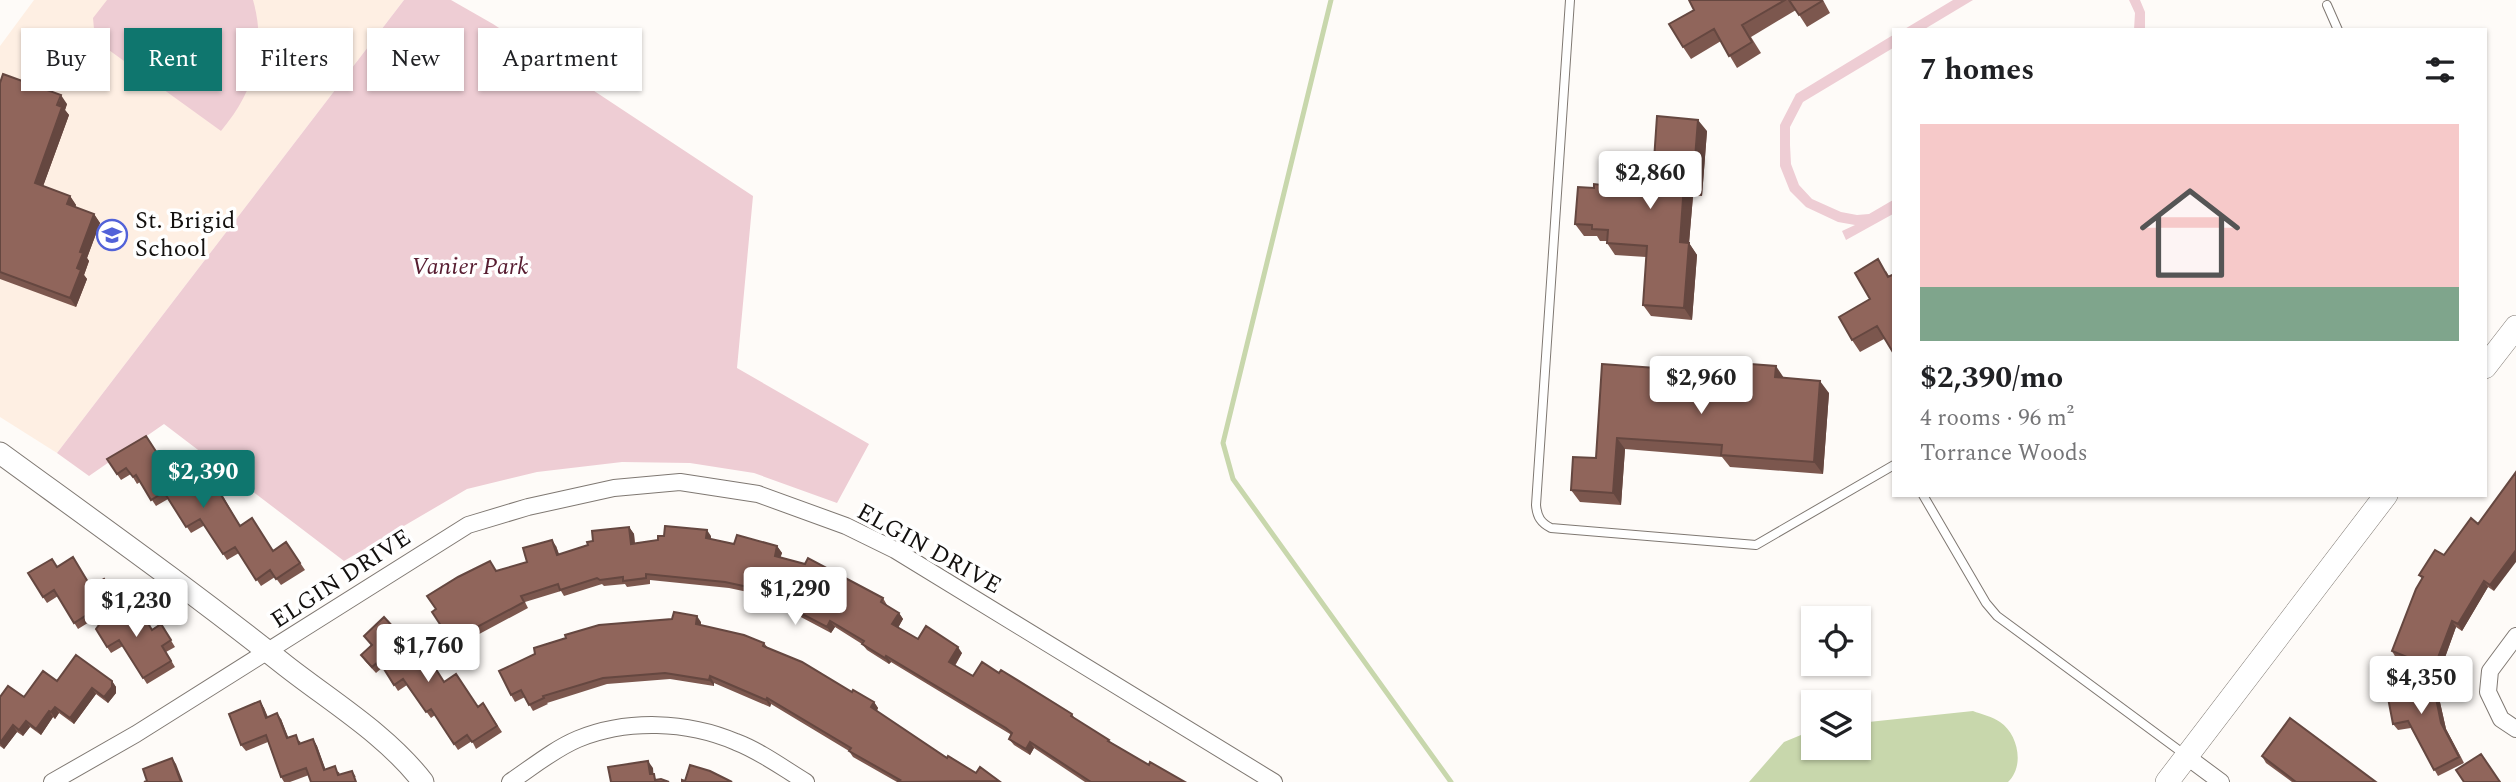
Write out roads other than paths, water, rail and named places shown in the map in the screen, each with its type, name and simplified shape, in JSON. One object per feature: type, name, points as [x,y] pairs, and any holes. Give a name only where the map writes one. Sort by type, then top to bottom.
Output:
[{"type":"main road","points":[[2487,364],[2516,327]]},
{"type":"main road","points":[[2167,782],[2384,497]]},
{"type":"street","points":[[0,453],[373,732],[424,782]]},
{"type":"street","name":"ELGIN DRIVE","points":[[52,782],[72,778],[468,525],[528,507],[614,488],[680,482],[758,494],[846,526],[895,550],[1274,782]]},
{"type":"street","points":[[2516,636],[2490,671],[2488,692],[2501,719],[2516,729]]},
{"type":"street","points":[[510,782],[577,740],[609,730],[652,725],[691,728],[737,742],[806,782]]},
{"type":"street","points":[[2186,756],[2221,782]]},
{"type":"lane","points":[[1570,0],[1536,492],[1537,516],[1551,528],[1756,545],[1892,466]]},
{"type":"lane","points":[[2327,5],[2337,28]]},
{"type":"lane","points":[[1924,497],[1986,603],[1997,616],[2186,756]]},
{"type":"waterway","points":[[1331,0],[1223,443],[1233,479],[1451,782]]},
{"type":"place","name":"St. Brigid School","points":[[112,235]]},
{"type":"park label","name":"Vanier Park","points":[[470,267]]}]
